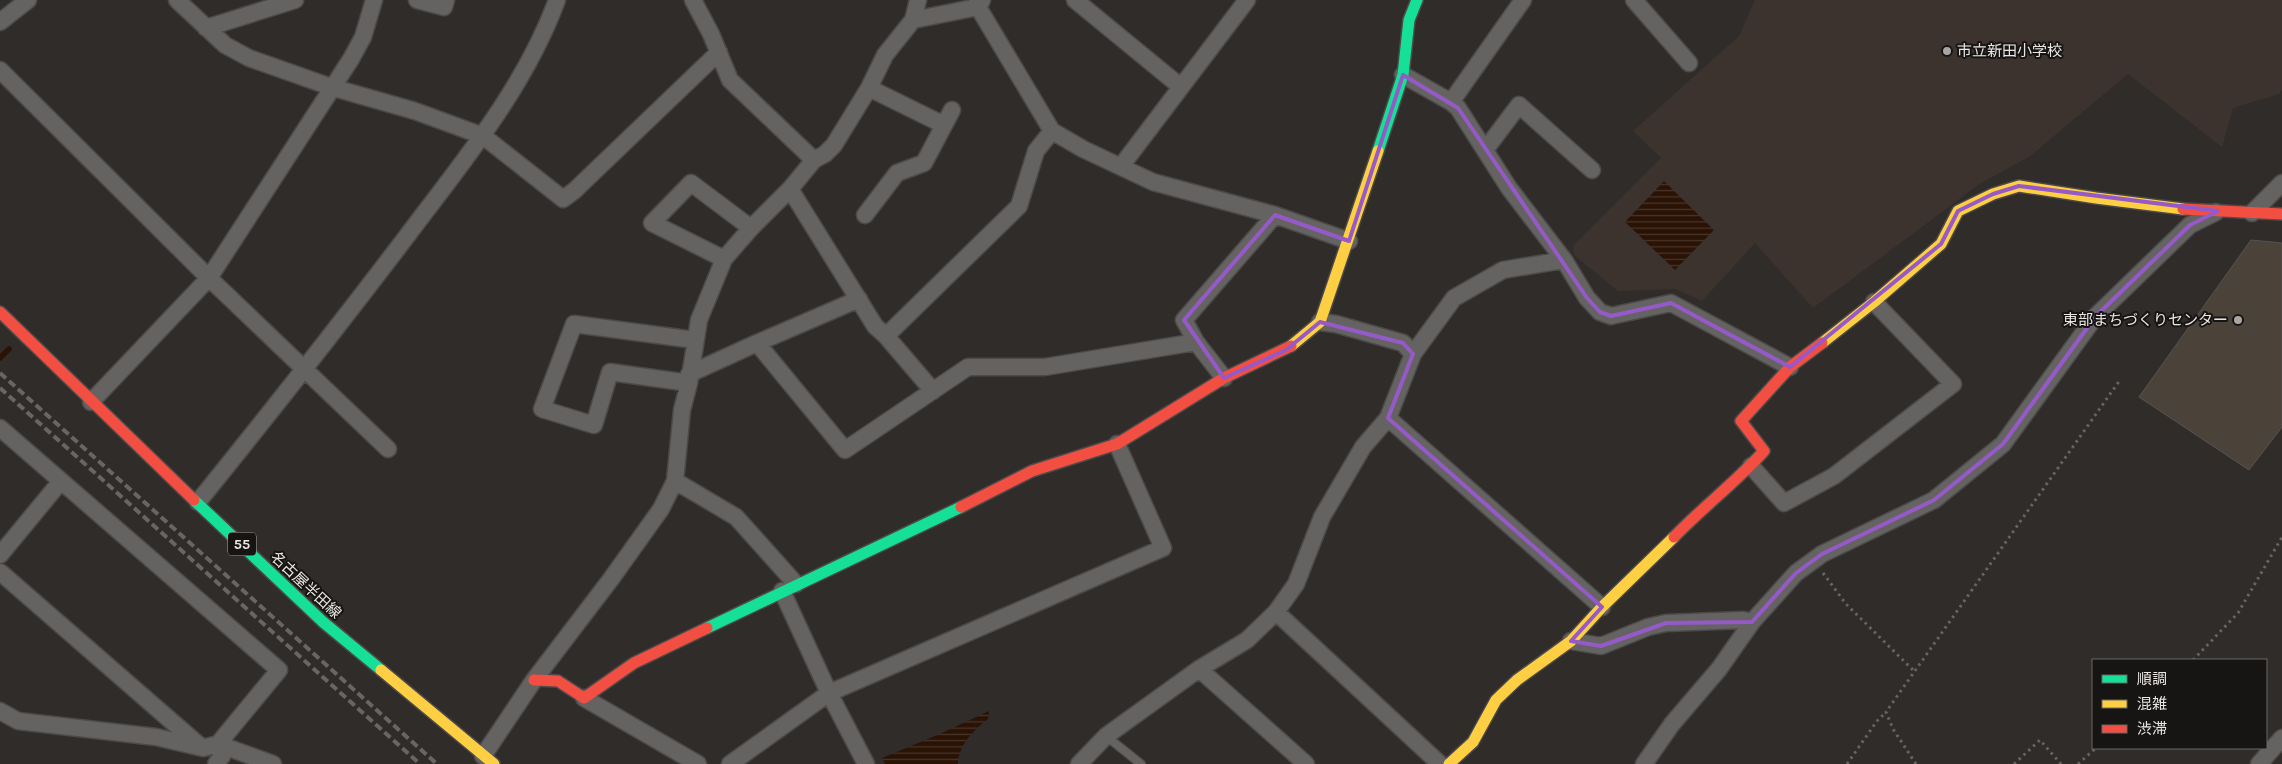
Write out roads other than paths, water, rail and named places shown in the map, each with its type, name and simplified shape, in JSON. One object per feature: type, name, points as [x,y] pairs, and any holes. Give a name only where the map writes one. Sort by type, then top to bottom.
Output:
[{"type":"street","points":[[0,22],[28,0]]},
{"type":"street","points":[[177,0],[225,45],[249,58],[331,87],[415,111],[483,136],[563,199],[574,191],[719,52]]},
{"type":"street","points":[[206,28],[295,0]]},
{"type":"street","points":[[91,402],[208,278],[363,36],[374,0]]},
{"type":"street","points":[[417,0],[444,8],[446,0]]},
{"type":"street","points":[[198,502],[304,371],[483,136],[514,88],[544,34],[557,0]]},
{"type":"street","points":[[693,0],[719,52],[730,80],[814,160]]},
{"type":"street","points":[[489,760],[534,680],[612,579],[661,509],[675,481],[682,410],[699,320],[724,259],[751,228],[790,189],[814,160],[825,154],[834,145],[869,88],[886,55],[914,20],[918,0]]},
{"type":"street","points":[[1075,0],[1181,87]]},
{"type":"street","points":[[1122,165],[1247,0]]},
{"type":"street","points":[[584,698],[634,663],[912,531],[1032,471],[1117,444],[1224,378],[1286,350],[1320,322],[1349,242],[1403,75],[1409,20],[1417,0]]},
{"type":"street","points":[[1451,102],[1524,0]]},
{"type":"street","points":[[1634,0],[1688,63]]},
{"type":"street","points":[[914,20],[979,2],[1052,132],[1083,149],[1122,165],[1154,182],[1276,215],[1349,242]]},
{"type":"street","points":[[0,70],[208,278],[388,450]]},
{"type":"street","points":[[1403,75],[1451,102],[1458,108],[1510,188],[1564,260],[1587,298],[1600,312],[1611,316],[1671,303],[1790,367]]},
{"type":"street","points":[[869,88],[944,126]]},
{"type":"street","points":[[1485,150],[1520,105],[1592,170]]},
{"type":"street","points":[[865,215],[897,173],[924,163],[952,110]]},
{"type":"street","points":[[886,336],[1019,206],[1036,152],[1052,132]]},
{"type":"street","points":[[724,259],[652,223],[691,183],[751,228]]},
{"type":"street","points":[[2252,213],[2282,183]]},
{"type":"street","points":[[1449,764],[1473,742],[1496,700],[1517,680],[1570,641],[1709,502],[1751,466],[1764,450],[1741,420],[1790,367],[1874,302],[1941,244],[1958,211],[1993,194],[2019,186],[2072,195],[2189,210],[2282,214]]},
{"type":"street","points":[[790,189],[875,326],[886,336],[933,391]]},
{"type":"street","points":[[1644,764],[1672,724],[1719,669],[1752,622],[1796,573],[1822,554],[1934,500],[2003,444],[2096,317],[2190,225],[2218,211]]},
{"type":"street","points":[[1224,378],[1196,342],[1184,320],[1276,215]]},
{"type":"street","points":[[1079,764],[1106,736],[1200,669],[1247,640],[1276,612],[1296,584],[1322,517],[1363,446],[1388,418],[1412,354],[1454,298],[1503,270],[1564,260]]},
{"type":"street","points":[[695,340],[574,324],[542,409],[594,425],[610,372],[689,378],[757,343],[859,299]]},
{"type":"street","points":[[1751,466],[1784,503],[1834,476],[1953,384],[1874,302]]},
{"type":"street","name":"名古屋半田線","points":[[0,312],[91,402],[322,622],[489,760]]},
{"type":"street","points":[[1320,322],[1336,324],[1403,343],[1412,354]]},
{"type":"street","points":[[757,343],[845,450],[968,367],[1045,367],[1196,342]]},
{"type":"street","points":[[1388,418],[1602,607]]},
{"type":"street","points":[[0,428],[279,670],[210,746]]},
{"type":"street","points":[[730,764],[829,693],[1163,548],[1117,444]]},
{"type":"street","points":[[0,556],[61,481]]},
{"type":"street","points":[[675,481],[736,518],[789,588],[829,693],[866,764]]},
{"type":"street","points":[[0,572],[222,756],[216,764]]},
{"type":"street","points":[[1276,612],[1440,764]]},
{"type":"street","points":[[1570,641],[1600,646],[1648,627],[1666,623],[1743,620],[1752,622]]},
{"type":"street","points":[[1200,669],[1306,764]]},
{"type":"street","points":[[534,680],[558,681],[698,764]]},
{"type":"street","points":[[0,711],[18,721],[156,737],[210,746],[273,764]]},
{"type":"street","points":[[2259,764],[2282,738]]},
{"type":"lane","points":[[1106,736],[1141,764]]},
{"type":"waterway","points":[[0,358],[9,349]]},
{"type":"railway","points":[[0,373],[437,764]]},
{"type":"railway","points":[[0,388],[420,764]]},
{"type":"place","name":"市立新田小学校","points":[[1947,51]]},
{"type":"place","name":"東部まちづくりセンター","points":[[2238,320]]}]
